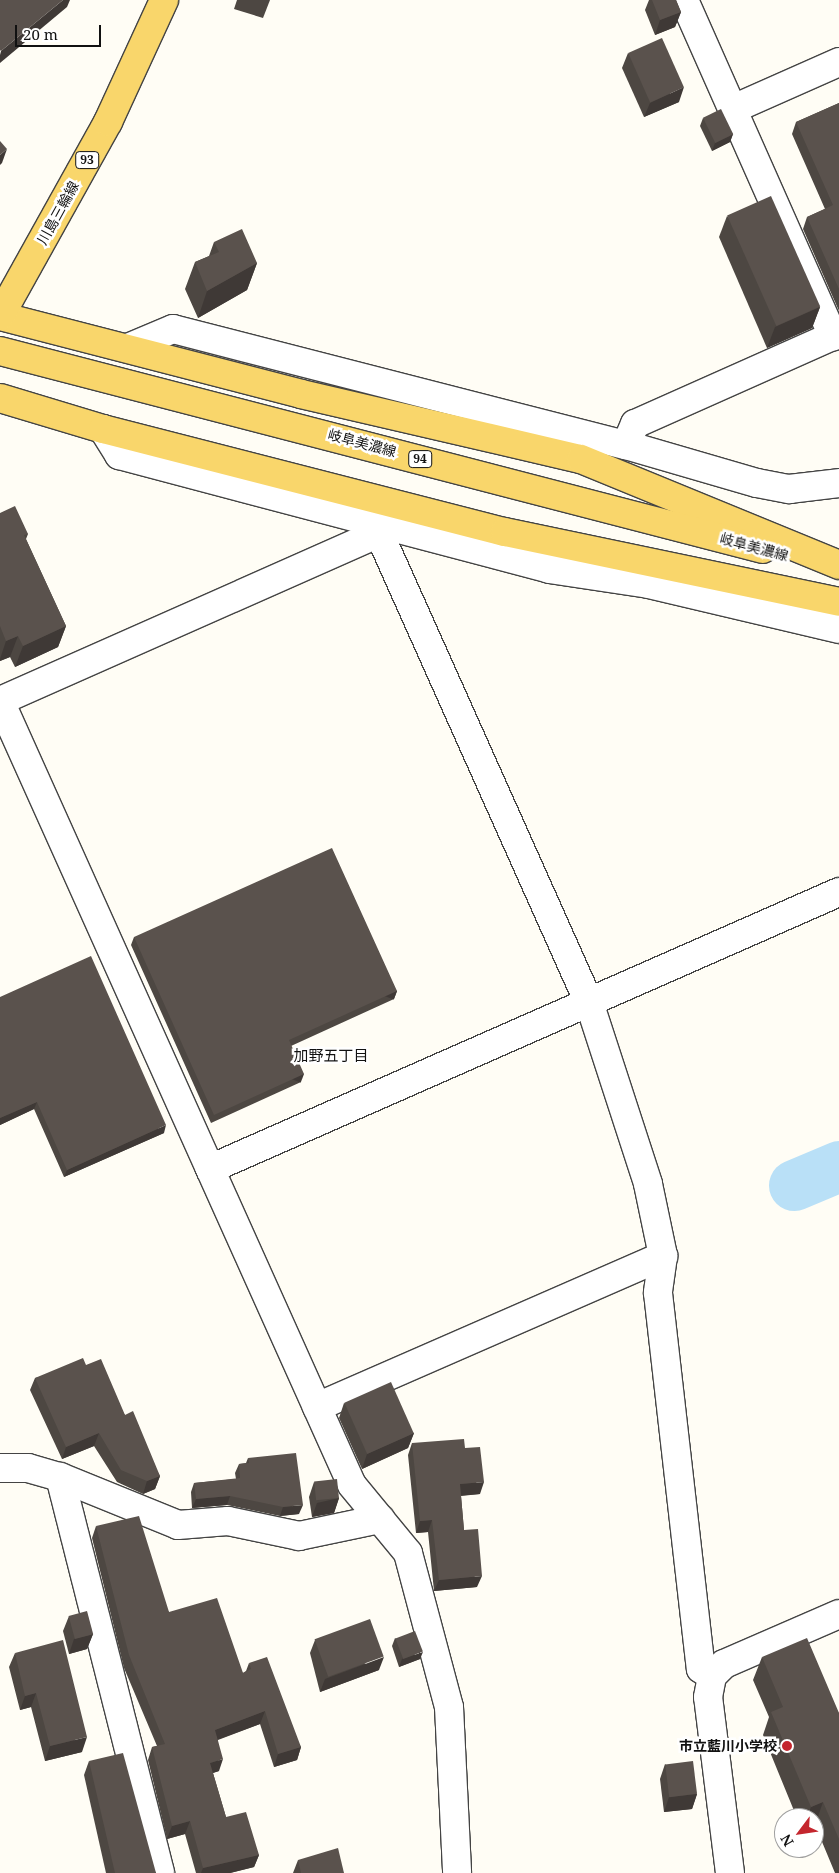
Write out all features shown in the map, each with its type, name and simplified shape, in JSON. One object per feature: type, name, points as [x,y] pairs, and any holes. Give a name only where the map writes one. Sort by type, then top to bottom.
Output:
[{"type":"main road","name":"川島三輪線","points":[[0,316],[108,122],[158,3]]},
{"type":"main road","points":[[0,316],[302,394],[581,459],[839,565]]},
{"type":"main road","name":"岐阜美濃線","points":[[0,351],[839,569]]},
{"type":"main road","points":[[0,398],[103,429],[277,472],[505,532],[839,602]]},
{"type":"street","points":[[626,445],[635,424],[836,334],[684,0]]},
{"type":"street","points":[[733,109],[839,62]]},
{"type":"street","points":[[128,348],[174,330],[626,445],[789,489],[839,483]]},
{"type":"street","points":[[103,429],[119,455],[380,527],[549,569],[649,584],[839,629]]},
{"type":"street","points":[[380,527],[0,701],[352,1485],[408,1553],[449,1707],[457,1873]]},
{"type":"street","points":[[380,527],[590,1005],[648,1184],[663,1256],[658,1293],[701,1669],[712,1676]]},
{"type":"street","points":[[210,1170],[590,1005],[839,892]]},
{"type":"street","points":[[316,1407],[663,1256]]},
{"type":"street","points":[[0,1468],[28,1468],[60,1477],[178,1525],[228,1522],[299,1536],[380,1520]]},
{"type":"street","points":[[60,1477],[160,1873]]},
{"type":"street","points":[[730,1873],[708,1697],[712,1676],[724,1664],[839,1614]]},
{"type":"building","points":[[0,0],[63,0],[1,51]]},
{"type":"building","points":[[652,0],[676,0],[681,12],[660,20]]},
{"type":"building","points":[[662,38],[684,87],[650,102],[628,53]]},
{"type":"building","points":[[839,103],[839,289],[807,217],[833,205],[796,122]]},
{"type":"building","points":[[721,109],[733,134],[715,143],[703,118]]},
{"type":"building","points":[[0,141],[7,149],[0,155]]},
{"type":"building","points":[[771,196],[820,307],[776,326],[727,216]]},
{"type":"building","points":[[242,229],[257,263],[207,291],[195,262],[219,252],[214,242]]},
{"type":"building","points":[[15,506],[28,534],[24,535],[66,626],[23,646],[18,636],[6,641],[0,626],[0,513]]},
{"type":"building","points":[[332,848],[397,991],[289,1040],[304,1074],[214,1115],[134,937]]},
{"type":"building","points":[[91,956],[166,1125],[67,1170],[37,1102],[0,1118],[0,997]]},
{"type":"building","points":[[83,1358],[86,1365],[101,1359],[125,1415],[133,1411],[160,1476],[147,1481],[121,1470],[99,1433],[66,1447],[35,1378]]},
{"type":"building","points":[[391,1382],[414,1433],[367,1454],[344,1403]]},
{"type":"building","points":[[464,1439],[465,1448],[480,1447],[484,1482],[460,1484],[464,1530],[478,1529],[482,1576],[439,1580],[432,1520],[420,1521],[412,1443]]},
{"type":"building","points":[[296,1453],[303,1505],[283,1507],[230,1496],[196,1499],[194,1483],[240,1478],[239,1464],[249,1463],[248,1458]]},
{"type":"building","points":[[337,1479],[339,1498],[316,1500],[314,1481]]},
{"type":"building","points":[[139,1516],[169,1612],[217,1598],[243,1673],[251,1669],[249,1663],[267,1657],[301,1747],[278,1754],[265,1711],[215,1730],[223,1759],[210,1763],[226,1817],[246,1812],[259,1855],[203,1868],[190,1821],[172,1826],[152,1747],[165,1744],[129,1655],[96,1526]]},
{"type":"building","points":[[87,1611],[93,1634],[75,1639],[69,1616]]},
{"type":"building","points":[[370,1619],[384,1657],[328,1677],[315,1639]]},
{"type":"building","points":[[415,1631],[423,1652],[403,1659],[395,1639]]},
{"type":"building","points":[[807,1638],[839,1713],[839,1839],[823,1802],[811,1807],[771,1712],[783,1707],[762,1657]]},
{"type":"building","points":[[63,1640],[87,1737],[50,1746],[36,1693],[25,1696],[15,1653]]},
{"type":"building","points":[[123,1753],[156,1873],[115,1873],[89,1761]]},
{"type":"building","points":[[693,1761],[697,1794],[669,1797],[665,1764]]},
{"type":"building","points":[[338,1848],[344,1873],[301,1873],[298,1860]]},
{"type":"waterway","points":[[794,1185],[839,1166]]},
{"type":"place","name":"市立藍川小学校","points":[[787,1746]]},
{"type":"district","name":"加野五丁目","points":[[331,1056]]}]
